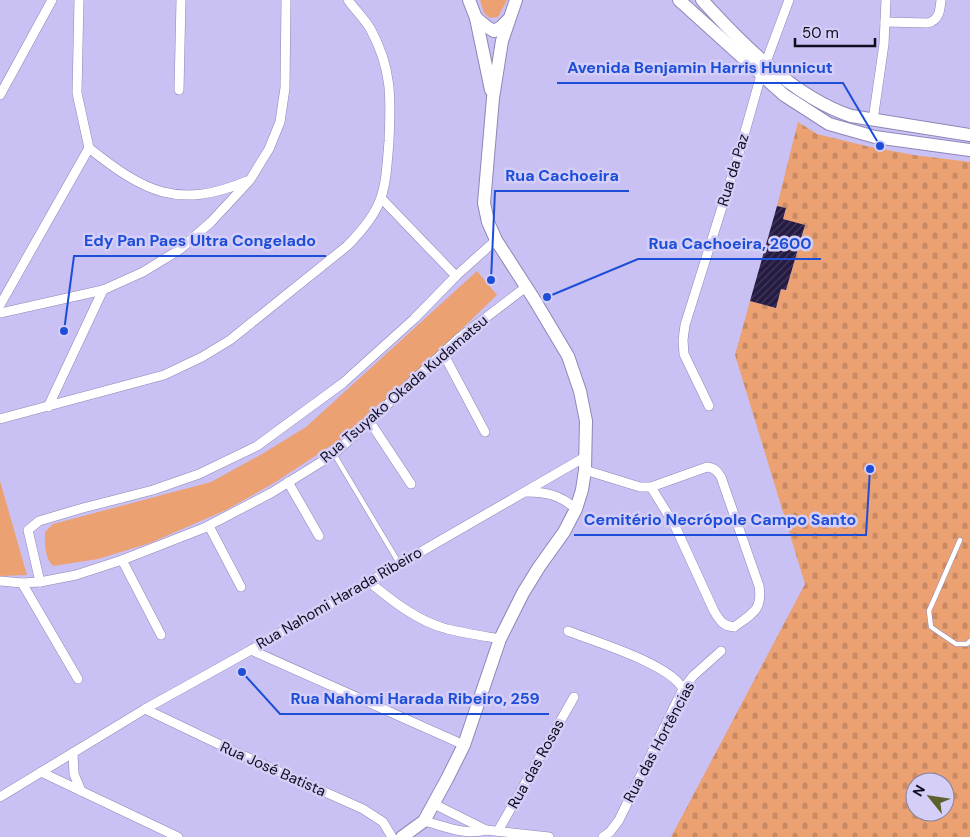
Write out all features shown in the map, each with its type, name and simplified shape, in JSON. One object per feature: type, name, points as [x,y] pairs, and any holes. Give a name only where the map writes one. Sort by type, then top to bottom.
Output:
[{"type":"main road","points":[[469,0],[476,18],[493,98]]},
{"type":"main road","points":[[402,837],[424,821],[464,745],[500,639],[523,593],[564,532],[576,509],[582,490],[585,470],[586,421],[580,391],[568,356],[496,240],[488,222],[484,203],[493,98],[502,41],[516,0]]},
{"type":"main road","points":[[680,0],[784,95],[806,111],[829,124],[875,137],[970,150]]},
{"type":"main road","points":[[702,0],[766,62],[809,97],[833,110],[851,116],[970,135]]},
{"type":"main road","points":[[476,18],[494,30],[501,28],[510,17]]},
{"type":"street","points":[[0,95],[52,0]]},
{"type":"street","points":[[79,0],[77,93],[89,148],[132,179],[148,188],[170,195],[190,196],[213,192],[250,180]]},
{"type":"street","points":[[179,90],[181,0]]},
{"type":"street","points":[[0,313],[102,290],[143,272],[179,250],[211,222],[250,180],[269,149],[280,122],[285,88],[286,0]]},
{"type":"street","points":[[0,419],[164,375],[202,357],[230,340],[347,246],[362,231],[374,216],[382,199],[386,178],[391,100],[388,75],[380,51],[370,29],[348,0]]},
{"type":"street","points":[[766,62],[789,0]]},
{"type":"street","points":[[873,120],[884,44],[886,0]]},
{"type":"street","points":[[885,22],[934,22],[938,18],[941,0]]},
{"type":"street","name":"Rua da Paz","points":[[709,406],[684,354],[685,324],[739,153],[761,75]]},
{"type":"street","points":[[0,305],[89,148]]},
{"type":"street","points":[[382,199],[456,276]]},
{"type":"street","points":[[40,582],[28,530],[39,521],[162,487],[198,474],[257,446],[342,384],[414,319],[456,276],[496,240]]},
{"type":"street","name":"Rua Tsuyako Okada Kudamatsu","points":[[0,581],[40,582],[76,575],[122,560],[209,526],[271,493],[334,454],[460,338],[526,287]]},
{"type":"street","points":[[48,407],[102,290]]},
{"type":"street","points":[[443,353],[485,432]]},
{"type":"street","points":[[370,422],[411,484]]},
{"type":"street","name":"Rua Nahomi Harada Ribeiro","points":[[0,797],[146,709],[585,457]]},
{"type":"street","points":[[585,470],[640,488],[652,487],[699,468],[712,467],[717,470],[756,577],[760,596],[759,605],[755,612],[734,626],[727,626],[722,623],[714,611],[675,526],[652,487]]},
{"type":"street","points":[[288,482],[319,536]]},
{"type":"street","points":[[523,492],[550,493],[560,497],[576,509]]},
{"type":"street","points":[[209,526],[241,587]]},
{"type":"street","points":[[122,560],[161,635]]},
{"type":"street","points":[[368,581],[388,599],[425,620],[446,628],[500,639]]},
{"type":"street","points":[[22,583],[78,678]]},
{"type":"street","points":[[568,631],[629,654],[665,671],[680,682],[684,689]]},
{"type":"street","points":[[251,650],[464,745]]},
{"type":"street","name":"Rua das Hortências","points":[[603,837],[610,832],[619,820],[684,689],[705,665],[721,651]]},
{"type":"street","name":"Rua das Rosas","points":[[498,831],[574,697]]},
{"type":"street","name":"Rua José Batista","points":[[146,709],[233,752],[363,809],[383,822],[392,837]]},
{"type":"street","points":[[73,753],[74,774],[81,792]]},
{"type":"street","points":[[40,772],[178,837]]},
{"type":"street","points":[[434,804],[486,830]]},
{"type":"street","points":[[424,821],[468,832],[486,830],[549,837]]},
{"type":"lane","points":[[334,454],[399,563]]},
{"type":"lane","points":[[960,540],[929,611],[931,627],[956,644],[968,644],[970,640]]},
{"type":"green space","points":[[480,0],[507,0],[498,17],[490,18],[484,13]]},
{"type":"green space","points":[[798,122],[817,134],[866,146],[914,155],[970,162],[970,837],[671,837],[805,584],[735,355],[750,301],[776,308],[781,289],[786,290],[805,226],[783,219],[786,208],[777,206]]},
{"type":"green space","points":[[477,271],[497,295],[361,426],[274,483],[226,510],[150,543],[98,559],[53,566],[50,562],[46,550],[45,532],[53,524],[211,482],[306,427]]},
{"type":"green space","points":[[0,481],[27,575],[0,576]]},
{"type":"building","points":[[777,206],[786,208],[783,219],[805,225],[786,290],[781,289],[776,308],[750,301]]},
{"type":"place","name":"Avenida Benjamin Harris Hunnicut","points":[[880,146]]},
{"type":"place","name":"Rua Cachoeira","points":[[491,280]]},
{"type":"place","name":"Rua Cachoeira, 2600","points":[[547,297]]},
{"type":"place","name":"Edy Pan Paes Ultra Congelado","points":[[64,331]]},
{"type":"place","name":"Cemitério Necrópole Campo Santo","points":[[870,469]]},
{"type":"place","name":"Rua Nahomi Harada Ribeiro, 259","points":[[242,672]]}]
